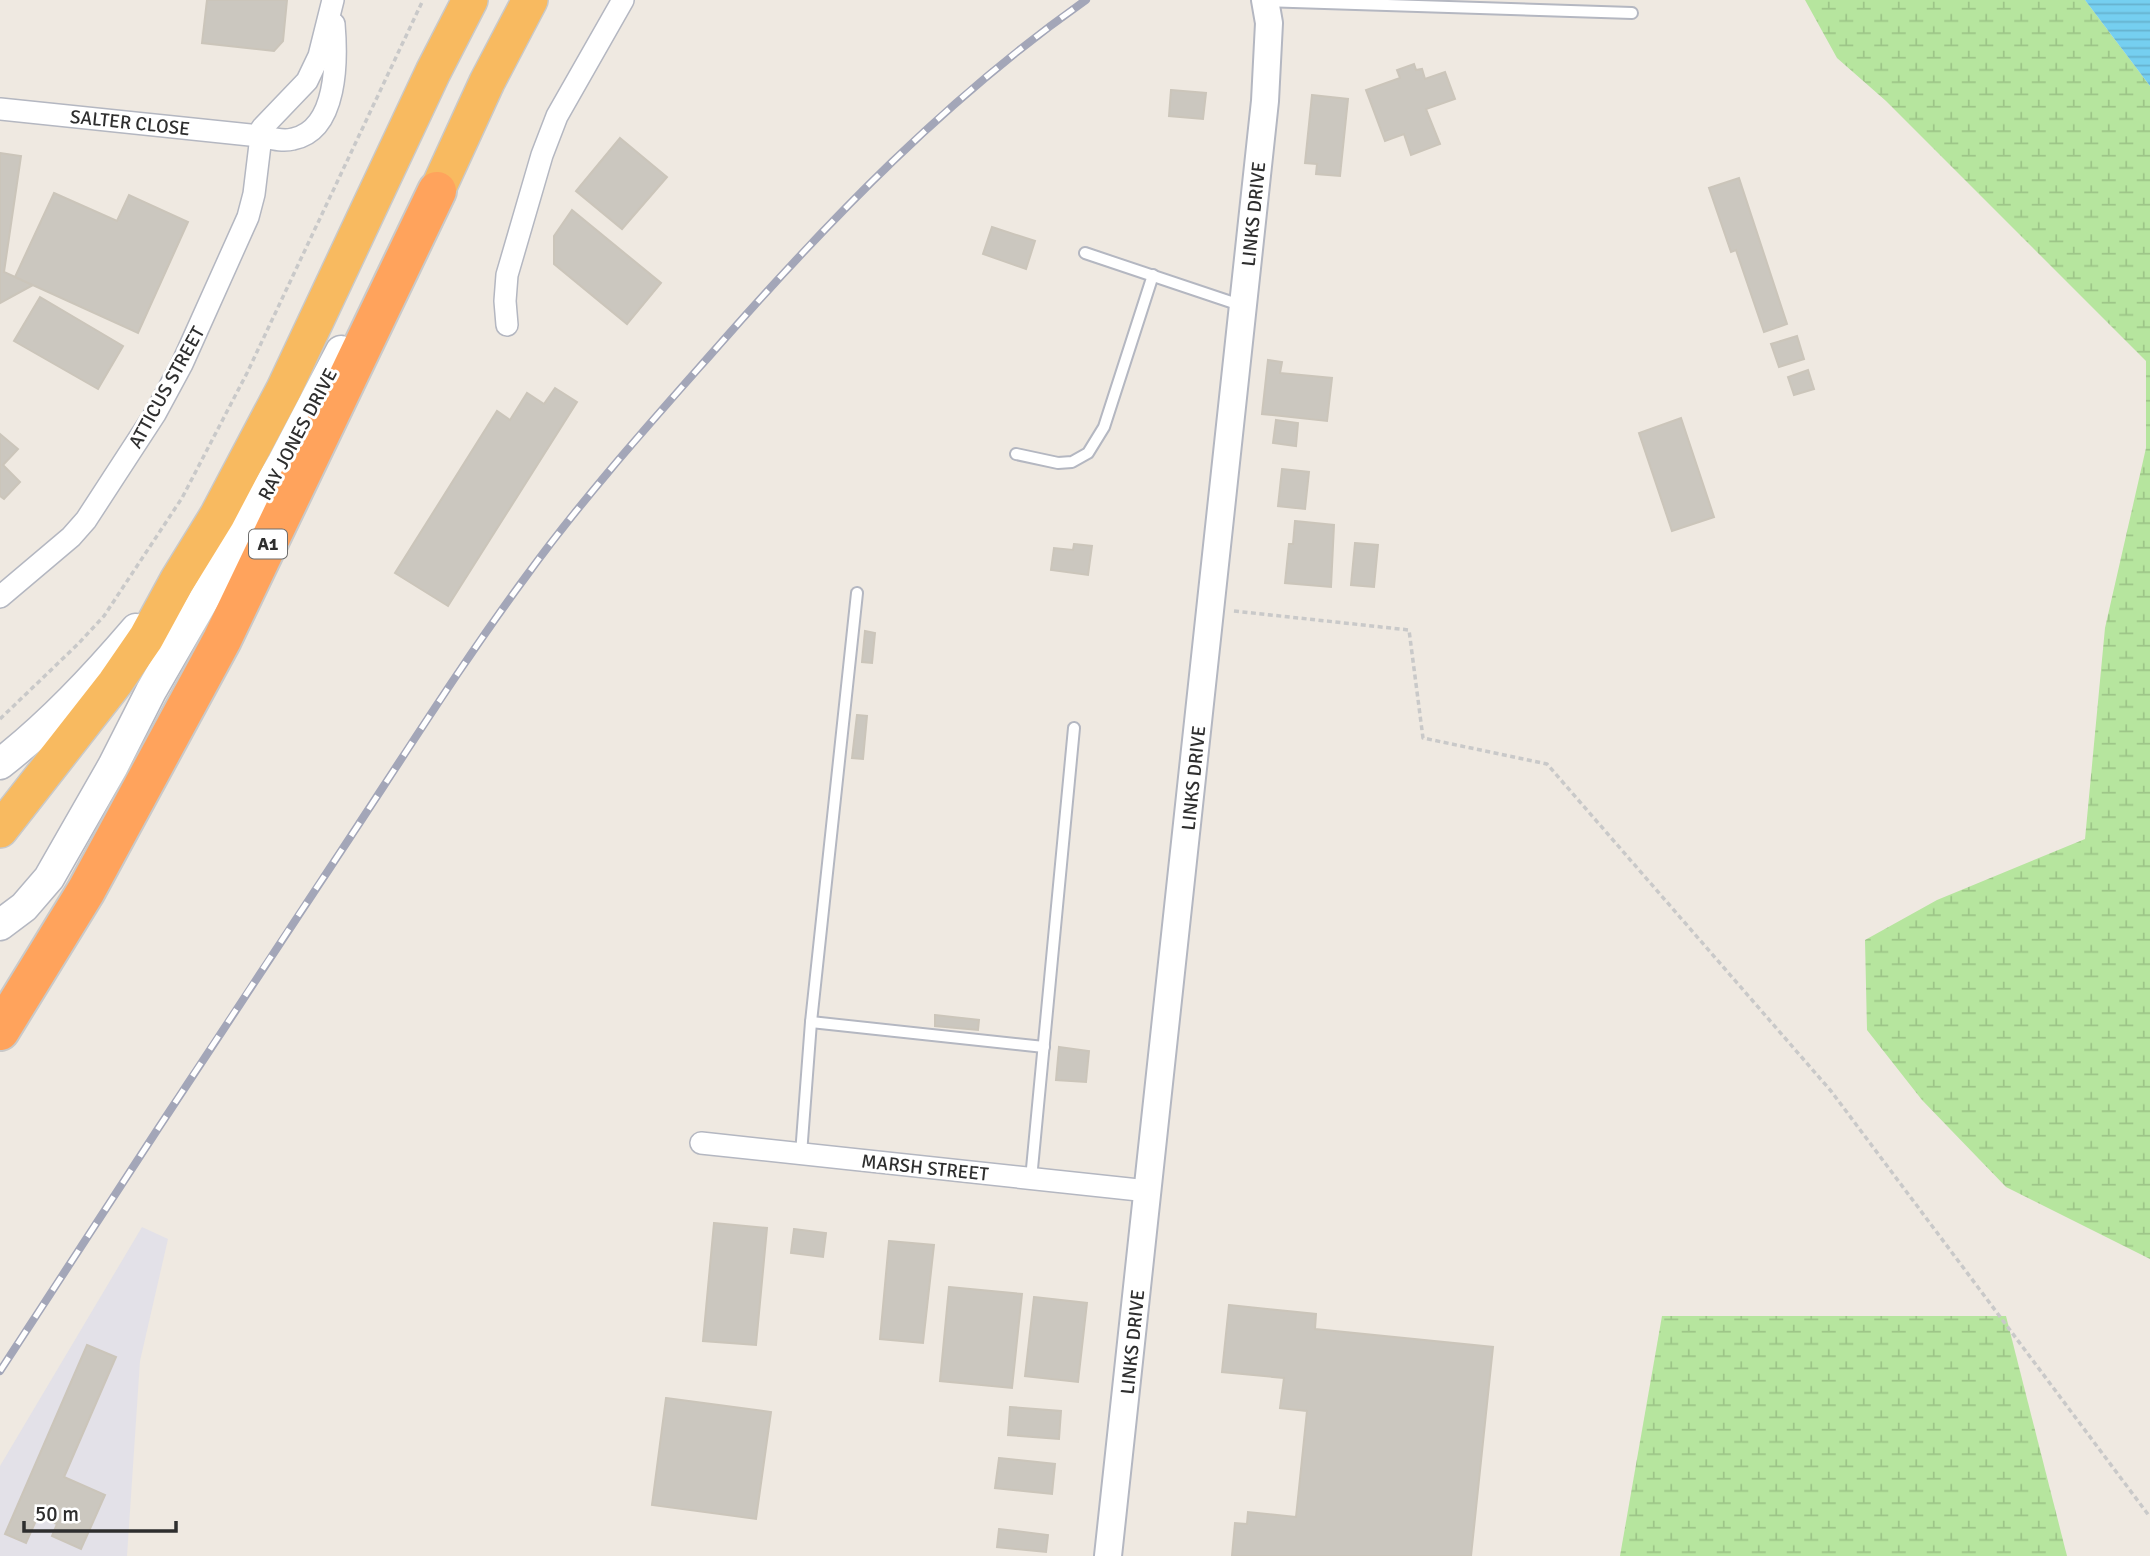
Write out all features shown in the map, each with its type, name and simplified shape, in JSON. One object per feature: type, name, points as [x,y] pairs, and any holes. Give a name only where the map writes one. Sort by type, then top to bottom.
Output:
[{"type":"highway","name":"RAY JONES DRIVE","points":[[0,830],[115,683],[146,638],[217,516],[284,389],[433,72],[470,0]]},
{"type":"highway","name":"RAY JONES DRIVE","points":[[437,191],[487,82],[530,0]]},
{"type":"highway","name":"A1","points":[[0,1031],[86,891],[222,640],[437,191]]},
{"type":"main road","name":"RAY JONES DRIVE","points":[[0,925],[24,907],[49,878],[113,766],[150,691],[283,462],[364,309],[437,191]]},
{"type":"main road","name":"RAY JONES DRIVE","points":[[0,764],[77,696],[177,581]]},
{"type":"street","points":[[507,325],[507,275],[542,155],[557,116],[623,0]]},
{"type":"street","name":"LINKS DRIVE","points":[[1108,1556],[1269,50],[1269,23],[1265,0]]},
{"type":"street","name":"SALTER CLOSE","points":[[0,109],[281,140],[295,139],[312,129],[324,113],[330,95],[334,66],[332,2]]},
{"type":"street","name":"SALTER CLOSE","points":[[260,136],[264,124],[292,99],[307,81],[319,56],[332,2]]},
{"type":"street","name":"ATTICUS STREET","points":[[0,597],[71,537],[86,520],[155,414],[182,364],[248,217],[254,194],[260,136]]},
{"type":"street","name":"MARSH STREET","points":[[701,1143],[1148,1191]]},
{"type":"lane","points":[[1265,0],[1632,13]]},
{"type":"lane","points":[[1085,253],[1243,306]]},
{"type":"lane","points":[[1016,454],[1058,463],[1072,462],[1088,453],[1104,427],[1153,275]]},
{"type":"lane","points":[[801,1154],[811,1022],[857,593]]},
{"type":"lane","points":[[1031,1179],[1074,728]]},
{"type":"lane","points":[[811,1022],[1044,1047]]},
{"type":"path","points":[[0,719],[79,645],[104,616],[182,498],[247,373],[423,0]]},
{"type":"path","points":[[1211,608],[1409,630],[1423,738],[1546,764],[1831,1091],[2150,1517]]},
{"type":"shaded area","points":[[142,1227],[168,1239],[140,1361],[127,1556],[0,1556],[0,1466]]},
{"type":"green space","points":[[1805,0],[2085,0],[2150,86],[2150,1259],[2006,1187],[1922,1100],[1867,1030],[1865,940],[1937,900],[2085,839],[2105,628],[2146,448],[2146,361],[1886,101],[1837,58]]},
{"type":"green space","points":[[1662,1316],[2006,1316],[2067,1556],[1620,1556]]},
{"type":"water","points":[[2085,0],[2150,0],[2150,86]]},
{"type":"building","points":[[207,0],[287,0],[283,41],[274,51],[202,43]]},
{"type":"building","points":[[1414,64],[1416,70],[1422,69],[1425,79],[1445,72],[1455,99],[1426,109],[1440,144],[1411,155],[1404,134],[1385,141],[1366,90],[1400,78],[1397,70]]},
{"type":"building","points":[[1171,90],[1206,93],[1203,119],[1169,116]]},
{"type":"building","points":[[1312,95],[1348,99],[1340,176],[1316,174],[1317,164],[1305,163]]},
{"type":"building","points":[[620,138],[667,177],[622,229],[576,191]]},
{"type":"building","points":[[0,153],[21,156],[4,272],[33,285],[0,303]]},
{"type":"building","points":[[1739,178],[1787,324],[1764,332],[1736,250],[1731,252],[1709,188]]},
{"type":"building","points":[[54,193],[117,221],[129,195],[188,222],[138,333],[15,277]]},
{"type":"building","points":[[572,210],[661,283],[627,324],[554,264],[554,236]]},
{"type":"building","points":[[992,227],[1035,241],[1026,269],[983,254]]},
{"type":"building","points":[[40,297],[123,346],[98,389],[14,341]]},
{"type":"building","points":[[1797,336],[1804,359],[1779,367],[1771,344]]},
{"type":"building","points":[[1268,360],[1282,362],[1280,373],[1332,378],[1327,421],[1262,414]]},
{"type":"building","points":[[1808,370],[1814,389],[1794,395],[1788,377]]},
{"type":"building","points":[[555,388],[577,402],[448,606],[395,573],[497,411],[510,420],[527,393],[544,404]]},
{"type":"building","points":[[1681,418],[1714,517],[1672,531],[1639,433]]},
{"type":"building","points":[[1276,420],[1298,423],[1296,446],[1273,443]]},
{"type":"building","points":[[0,434],[18,449],[3,465],[20,482],[4,499],[0,496]]},
{"type":"building","points":[[1282,469],[1309,472],[1305,509],[1278,506]]},
{"type":"building","points":[[1295,521],[1334,525],[1331,587],[1285,583],[1289,544],[1293,544]]},
{"type":"building","points":[[1355,543],[1378,545],[1374,587],[1351,585]]},
{"type":"building","points":[[1074,544],[1092,546],[1088,575],[1051,570],[1054,548],[1073,550]]},
{"type":"building","points":[[865,631],[875,633],[872,663],[862,662]]},
{"type":"building","points":[[857,715],[867,716],[863,759],[852,758]]},
{"type":"building","points":[[935,1015],[979,1020],[978,1030],[935,1026]]},
{"type":"building","points":[[1059,1047],[1089,1051],[1086,1082],[1056,1080]]},
{"type":"building","points":[[714,1223],[767,1228],[756,1345],[703,1341]]},
{"type":"building","points":[[794,1229],[826,1233],[823,1257],[791,1253]]},
{"type":"building","points":[[889,1241],[934,1245],[923,1343],[880,1339]]},
{"type":"building","points":[[949,1287],[1022,1294],[1012,1388],[940,1381]]},
{"type":"building","points":[[1034,1297],[1087,1303],[1078,1382],[1025,1376]]},
{"type":"building","points":[[1229,1305],[1316,1314],[1315,1329],[1493,1347],[1471,1556],[1232,1556],[1235,1523],[1247,1524],[1248,1512],[1296,1517],[1307,1411],[1280,1408],[1284,1378],[1222,1372]]},
{"type":"building","points":[[87,1345],[116,1357],[64,1477],[105,1495],[81,1549],[52,1536],[57,1524],[38,1516],[26,1543],[5,1534]]},
{"type":"building","points":[[666,1398],[771,1412],[756,1519],[652,1505]]},
{"type":"building","points":[[1010,1407],[1061,1411],[1059,1439],[1008,1435]]},
{"type":"building","points":[[999,1458],[1055,1464],[1052,1494],[995,1488]]},
{"type":"building","points":[[999,1529],[1048,1535],[1046,1552],[997,1547]]},
{"type":"railway","points":[[0,1371],[458,673],[573,515],[720,344],[848,206],[986,77],[1086,0]]}]
